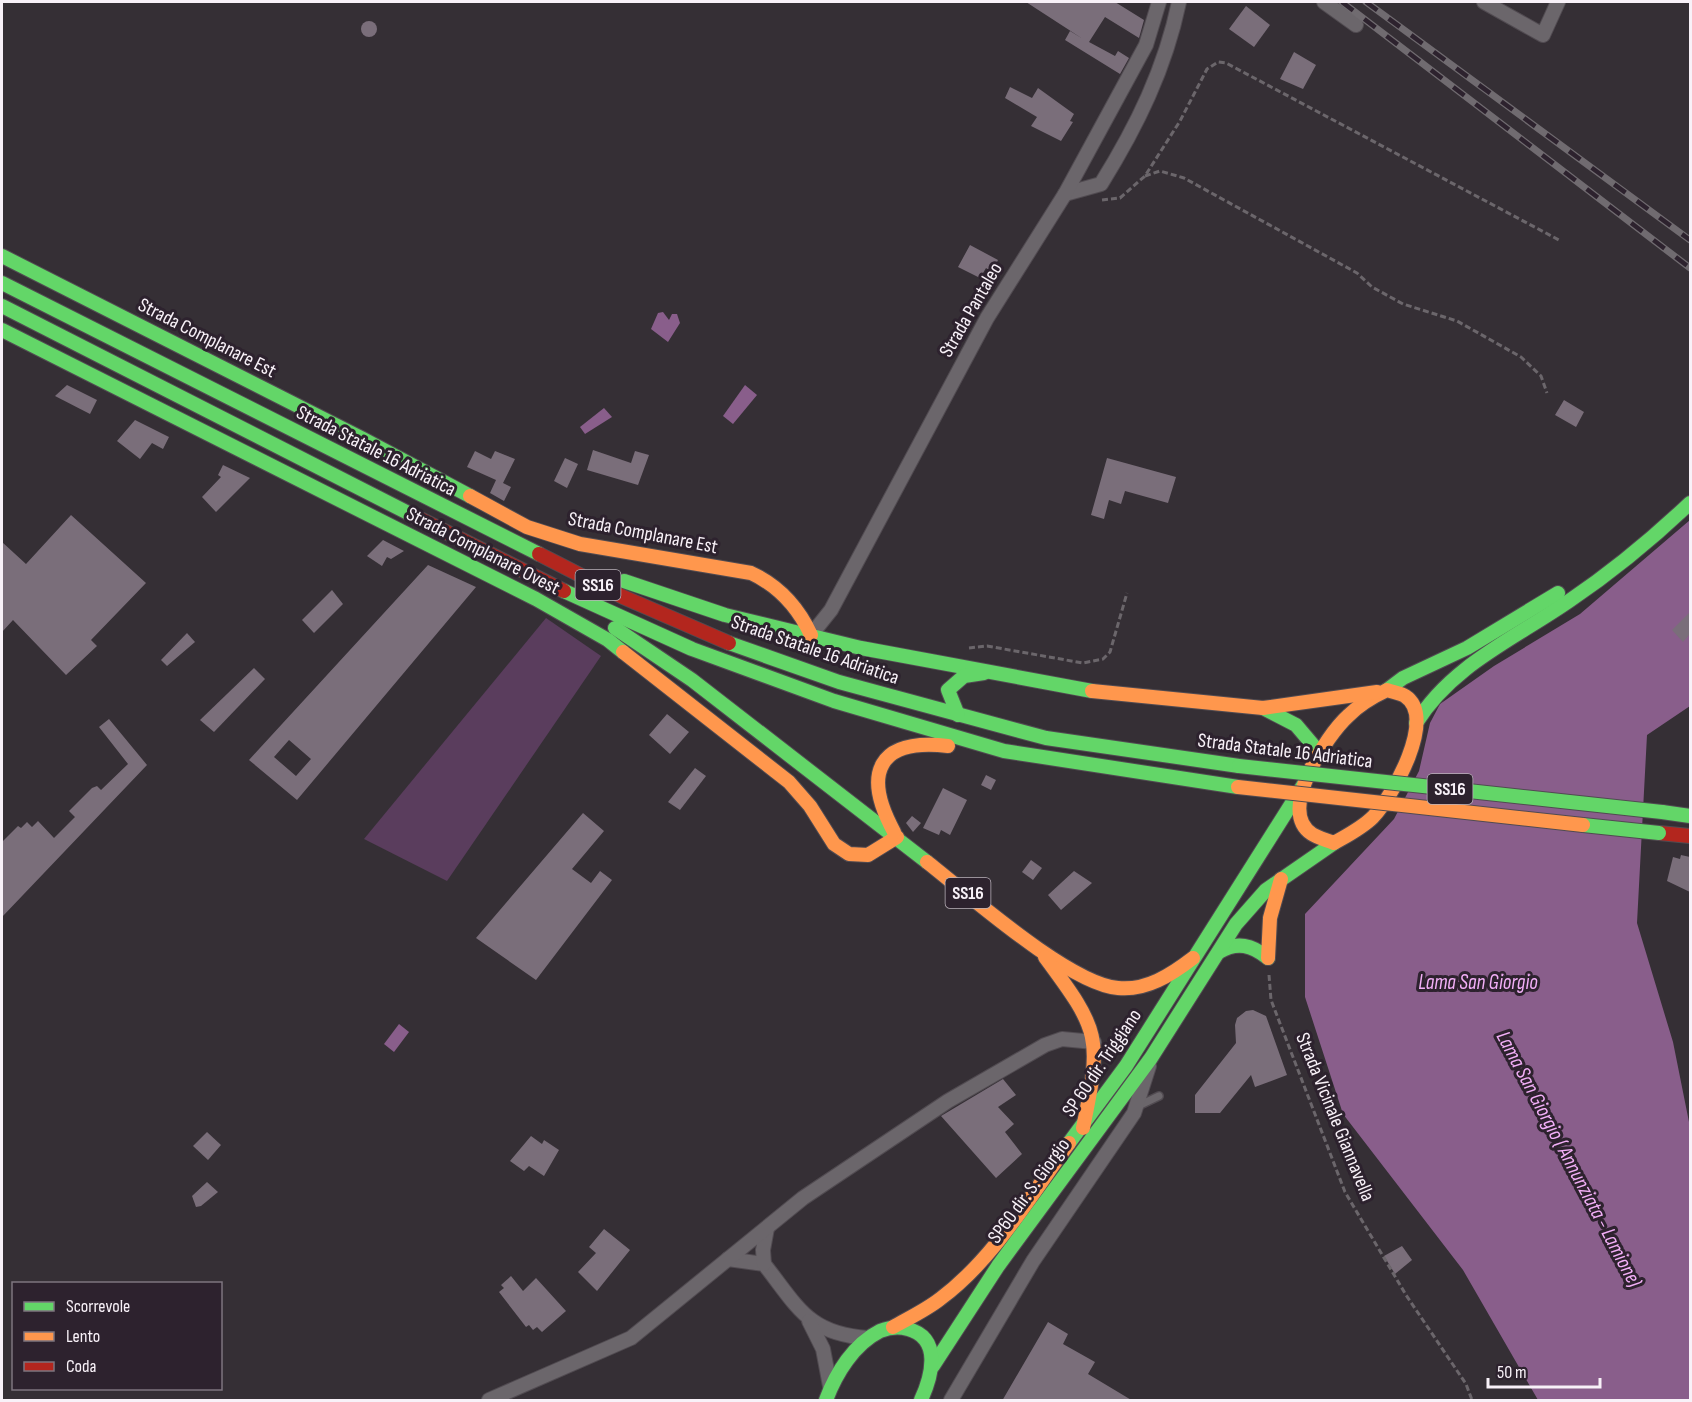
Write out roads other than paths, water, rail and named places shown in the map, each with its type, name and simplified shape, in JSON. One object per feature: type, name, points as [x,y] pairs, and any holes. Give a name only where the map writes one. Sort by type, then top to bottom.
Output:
[{"type":"main road","name":"Strada Complanare Est","points":[[2,256],[363,439],[527,527],[580,544],[752,573],[766,579],[790,602],[811,635]]},
{"type":"main road","name":"Strada Statale 16 Adriatica","points":[[2,283],[623,597],[739,647],[839,682],[1046,738],[1239,766],[1690,816]]},
{"type":"main road","name":"Strada Statale 16 Adriatica","points":[[2,306],[550,585],[692,649],[834,701],[1004,751],[1238,787],[1690,836]]},
{"type":"main road","name":"Strada Complanare Ovest","points":[[2,330],[536,599],[608,640],[789,782],[810,806],[834,844],[849,854],[868,855],[897,837]]},
{"type":"main road","points":[[1416,723],[1426,705],[1464,666],[1539,622],[1601,580],[1690,503]]},
{"type":"main road","points":[[1334,843],[1321,842],[1306,831],[1301,819],[1304,784],[1318,751],[1360,702],[1403,678],[1467,648],[1657,532]]},
{"type":"main road","name":"SS16","points":[[557,564],[603,574],[725,615],[985,673]]},
{"type":"main road","name":"SS16","points":[[550,585],[580,608],[629,636],[692,680],[1038,948],[1089,980],[1112,988],[1150,985],[1168,978],[1193,958]]},
{"type":"main road","name":"SS16","points":[[917,658],[935,670],[948,690],[958,715]]},
{"type":"main road","name":"SS16","points":[[948,690],[958,679],[974,671],[1155,699],[1263,708],[1382,691]]},
{"type":"main road","points":[[1382,691],[1395,691],[1407,698],[1416,723]]},
{"type":"main road","points":[[1263,708],[1296,725],[1318,751]]},
{"type":"main road","name":"SP60 dir. S. Giorgio","points":[[921,1401],[933,1366],[998,1266],[1151,1058],[1250,906],[1281,878],[1374,815],[1393,790],[1408,762],[1416,723]]},
{"type":"main road","name":"SS16","points":[[897,837],[880,808],[876,794],[877,776],[884,761],[895,750],[912,743],[929,742],[978,753],[1004,751]]},
{"type":"main road","name":"SP 60 dir. Triggiano","points":[[868,1338],[940,1299],[972,1270],[998,1240],[1083,1128],[1126,1066],[1304,784]]},
{"type":"main road","points":[[1219,952],[1232,944],[1240,944],[1258,950],[1268,958],[1270,918],[1281,878]]},
{"type":"main road","points":[[1038,948],[1086,1016],[1094,1042],[1095,1055],[1083,1128]]},
{"type":"main road","points":[[892,1327],[910,1329],[921,1334],[932,1350],[933,1366]]},
{"type":"main road","points":[[826,1401],[830,1386],[868,1338]]},
{"type":"street","name":"Strada Pantaleo","points":[[811,635],[831,610],[987,318],[1065,194],[1146,45],[1159,2]]},
{"type":"street","points":[[1065,194],[1101,184],[1133,132],[1158,74],[1179,2]]},
{"type":"street","points":[[1324,2],[1356,25]]},
{"type":"street","points":[[1484,2],[1543,35],[1558,2]]},
{"type":"street","points":[[489,1401],[631,1338],[803,1198],[948,1101],[1045,1045],[1062,1039],[1094,1042]]},
{"type":"street","points":[[951,1401],[1032,1261],[1118,1138],[1136,1107],[1151,1058]]},
{"type":"street","points":[[767,1228],[763,1250],[764,1264],[808,1321],[823,1349],[830,1386]]},
{"type":"street","points":[[728,1259],[764,1264]]},
{"type":"street","points":[[808,1321],[842,1336],[868,1338]]},
{"type":"lane","points":[[1136,1107],[1160,1096]]},
{"type":"water","points":[[663,312],[669,320],[672,314],[677,314],[680,323],[668,342],[651,329],[658,313]]},
{"type":"water","points":[[745,385],[757,395],[733,424],[723,416]]},
{"type":"water","points":[[604,408],[612,417],[585,434],[580,427]]},
{"type":"water","name":"Lama San Giorgio","points":[[1690,520],[1690,706],[1647,735],[1637,923],[1673,1042],[1690,1127],[1690,1400],[1538,1400],[1463,1270],[1343,1114],[1305,997],[1305,914],[1394,819],[1419,771],[1430,723],[1440,704],[1494,666],[1580,614]]},
{"type":"water","points":[[399,1024],[409,1032],[394,1052],[384,1044]]},
{"type":"railway","points":[[1342,2],[1690,268]]},
{"type":"railway","points":[[1366,2],[1690,240]]},
{"type":"water label","name":"Lama San Giorgio ( Annunziata - Lamione)","points":[[1569,1159]]}]
